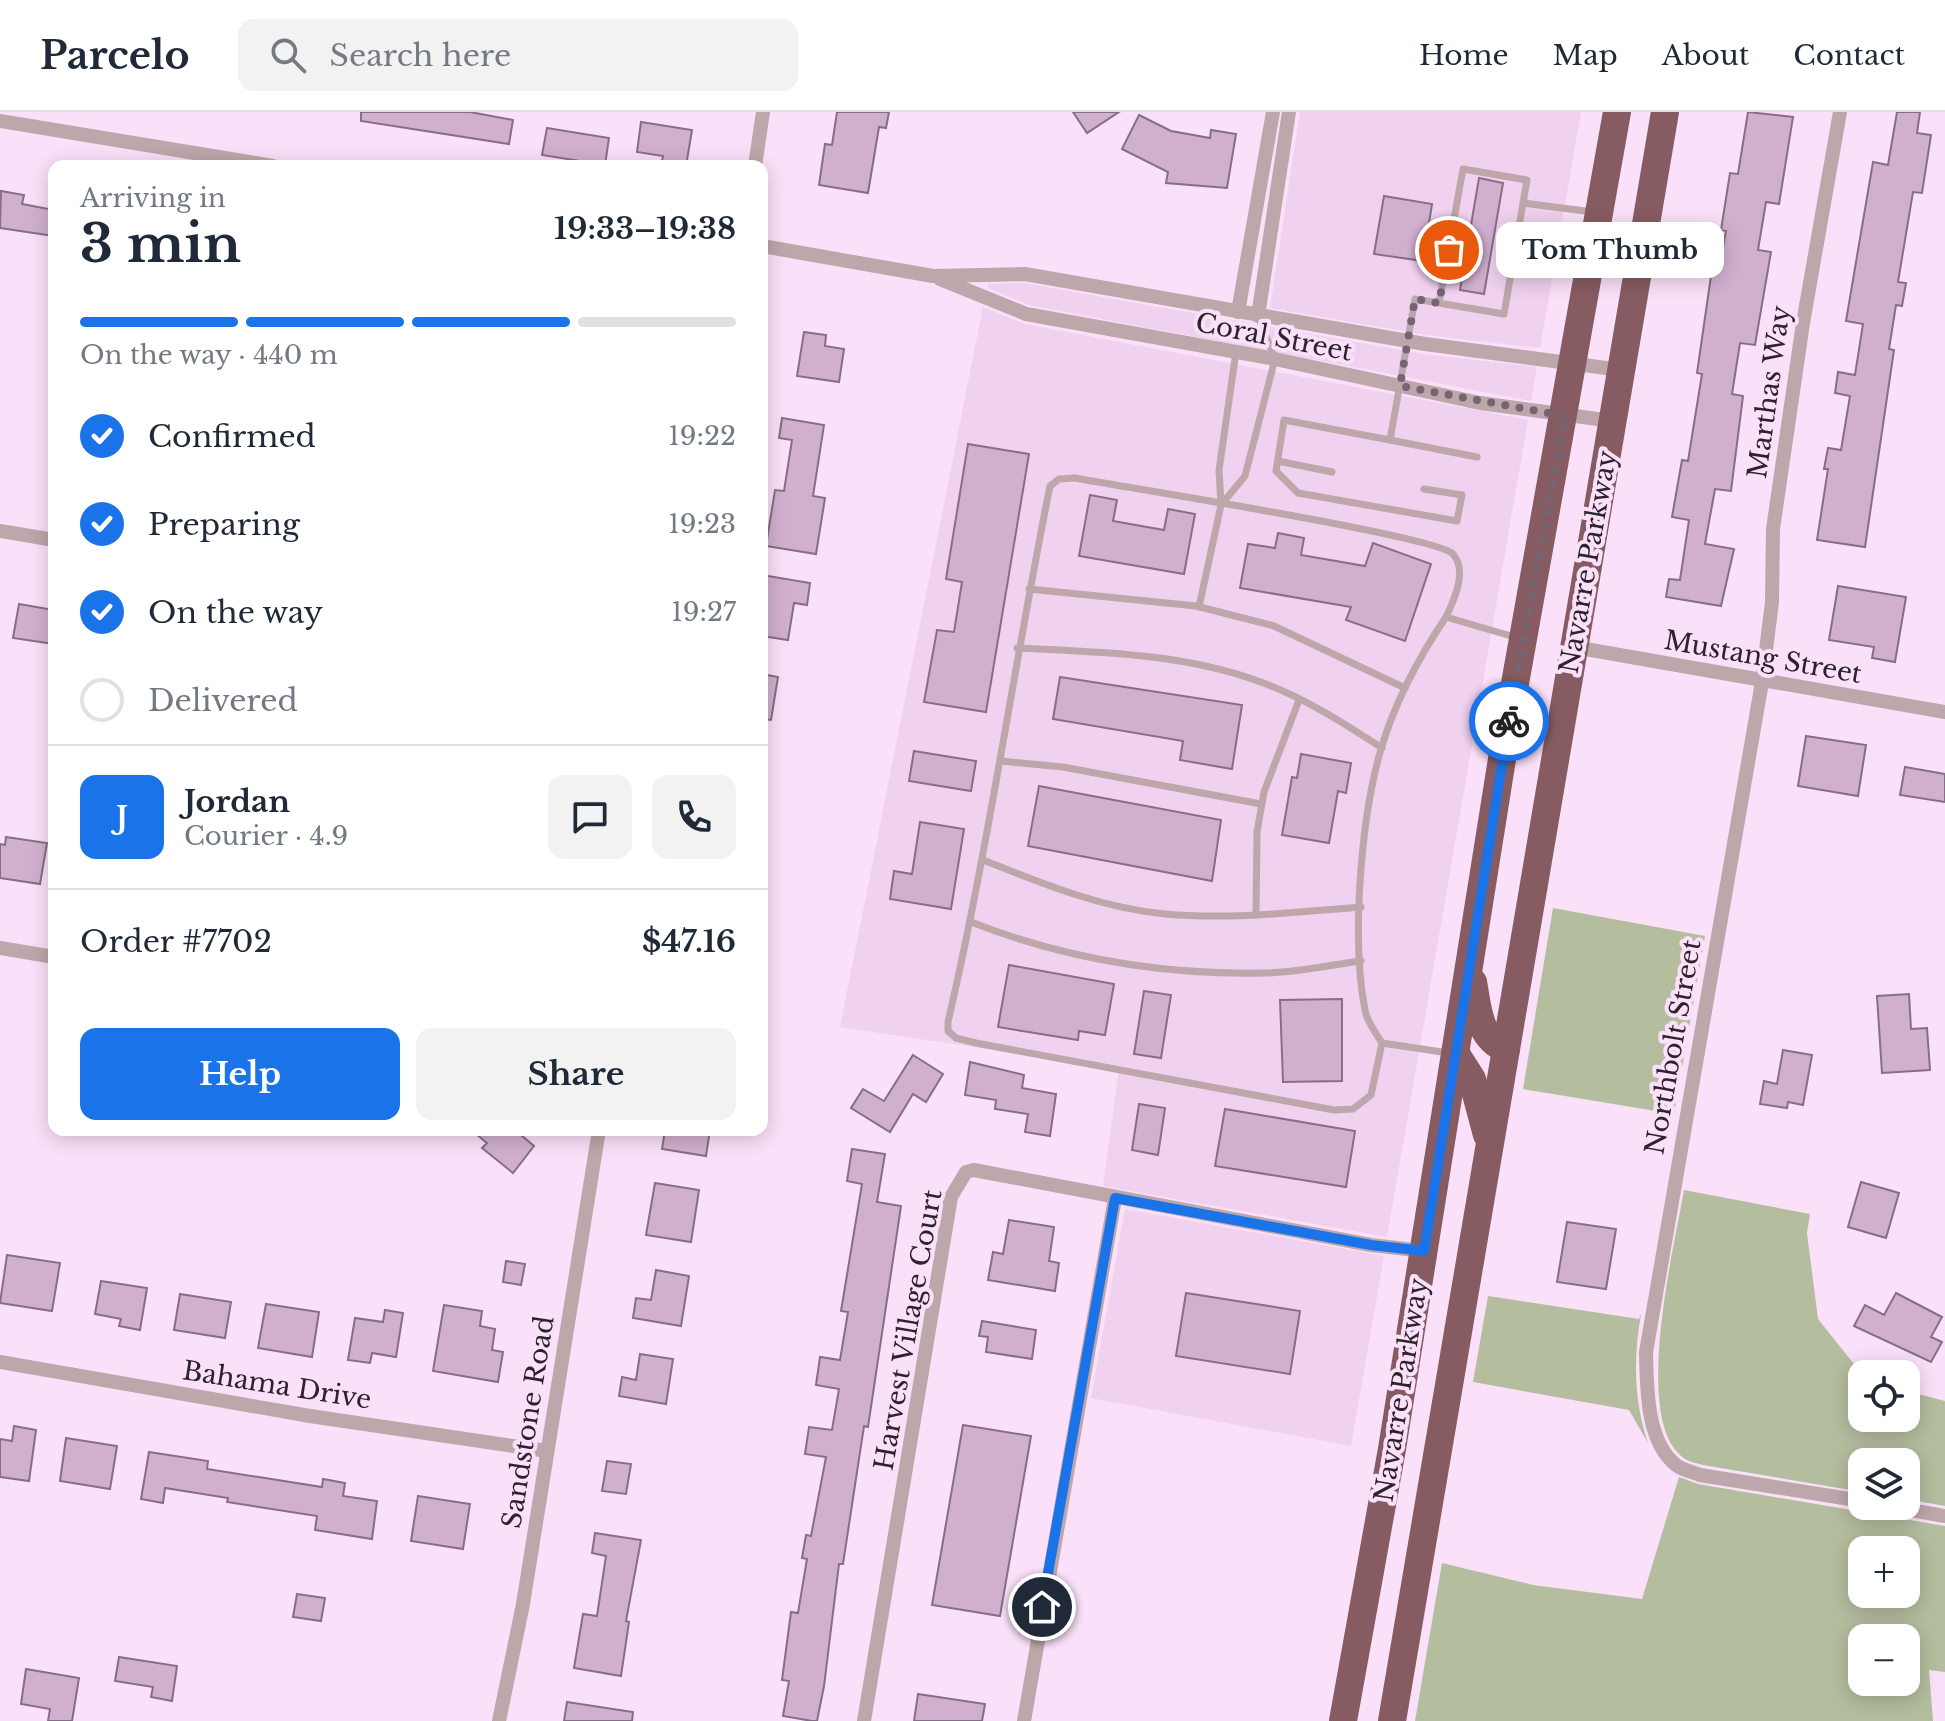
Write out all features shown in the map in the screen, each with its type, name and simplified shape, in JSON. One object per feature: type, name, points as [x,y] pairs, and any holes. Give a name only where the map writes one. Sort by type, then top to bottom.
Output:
[{"type":"highway","name":"Navarre Parkway","points":[[1343,1721],[1524,640],[1617,112]]},
{"type":"highway","name":"Navarre Parkway","points":[[1392,1721],[1665,112]]},
{"type":"highway","points":[[1470,966],[1484,1032],[1493,1044],[1506,1049]]},
{"type":"highway","points":[[1456,1054],[1472,1079],[1490,1144]]},
{"type":"street","points":[[756,160],[763,112]]},
{"type":"street","points":[[1238,312],[1273,112]]},
{"type":"street","points":[[1258,316],[1289,112]]},
{"type":"street","name":"Marthas Way","points":[[1762,682],[1772,602],[1773,529],[1803,323],[1840,112]]},
{"type":"street","points":[[0,121],[237,160]]},
{"type":"street","name":"Coral Street","points":[[768,247],[933,276],[1025,274],[1409,342],[1621,370]]},
{"type":"street","name":"Coral Street","points":[[933,276],[1026,314],[1275,359],[1400,386],[1565,416],[1612,421]]},
{"type":"street","points":[[0,531],[48,539]]},
{"type":"street","name":"Mustang Street","points":[[1574,647],[1945,712]]},
{"type":"street","name":"Northbolt Street","points":[[1762,682],[1646,1352],[1647,1393],[1661,1445],[1677,1466],[1688,1471],[1848,1499]]},
{"type":"street","points":[[0,948],[48,956]]},
{"type":"street","name":"Sandstone Road","points":[[499,1721],[598,1136]]},
{"type":"street","name":"Harvest Village Court","points":[[864,1721],[954,1187],[966,1172],[974,1170],[1371,1245],[1424,1251]]},
{"type":"street","points":[[1024,1721],[1115,1198]]},
{"type":"street","name":"Bahama Drive","points":[[0,1362],[310,1416],[547,1451]]},
{"type":"street","points":[[1920,1512],[1945,1516]]},
{"type":"lane","points":[[1390,440],[1415,299],[1504,314],[1527,180],[1463,169],[1439,303]]},
{"type":"lane","points":[[1523,203],[1600,212]]},
{"type":"lane","points":[[1221,505],[1245,476],[1275,359],[1258,316]]},
{"type":"lane","points":[[1199,607],[1221,505],[1219,470],[1236,352]]},
{"type":"lane","points":[[1424,489],[1462,495],[1457,521],[1298,493],[1276,471],[1284,420],[1477,457]]},
{"type":"lane","points":[[1278,461],[1332,472]]},
{"type":"lane","points":[[1075,478],[1221,505],[1374,531],[1446,547],[1456,557],[1459,571],[1457,593],[1405,688],[1382,748],[1367,815],[1361,961],[1366,1014],[1382,1043],[1371,1095],[1353,1109],[1334,1110],[956,1038],[948,1031],[983,860],[1017,648],[1050,486],[1059,479],[1075,478]]},
{"type":"lane","points":[[1029,589],[1199,607],[1274,626],[1405,688]]},
{"type":"lane","points":[[1446,617],[1524,640]]},
{"type":"lane","points":[[1017,648],[1110,653],[1186,662],[1258,681],[1330,714],[1382,748]]},
{"type":"lane","points":[[1256,915],[1257,832],[1261,804],[1276,754],[1299,700]]},
{"type":"lane","points":[[1001,761],[1063,767],[1261,804]]},
{"type":"lane","points":[[983,860],[1070,895],[1162,914],[1256,915],[1361,907]]},
{"type":"lane","points":[[971,922],[1012,938],[1099,962],[1175,971],[1266,973],[1361,961]]},
{"type":"lane","points":[[1382,1043],[1456,1054]]},
{"type":"shaded area","points":[[1300,112],[1581,112],[1540,348],[1426,335],[1270,308]]},
{"type":"shaded area","points":[[1024,283],[1423,354],[1537,367],[1531,401],[1029,305],[988,288],[988,284]]},
{"type":"shaded area","points":[[983,307],[1025,324],[1528,420],[1387,1237],[1103,1186],[1119,1069],[840,1027]]},
{"type":"shaded area","points":[[1125,1209],[1384,1256],[1351,1446],[1091,1398]]},
{"type":"green space","points":[[1553,908],[1705,936],[1674,1114],[1523,1089]]},
{"type":"green space","points":[[1684,1190],[1810,1214],[1807,1233],[1818,1319],[1851,1360],[1848,1360],[1848,1432],[1920,1432],[1920,1395],[1945,1401],[1945,1506],[1920,1502],[1920,1448],[1848,1448],[1848,1490],[1703,1465],[1685,1459],[1669,1439],[1660,1410],[1660,1332]]},
{"type":"green space","points":[[1488,1296],[1639,1319],[1641,1314],[1636,1380],[1648,1443],[1629,1410],[1473,1382]]},
{"type":"green space","points":[[1679,1477],[1698,1484],[1848,1510],[1848,1520],[1910,1520],[1945,1526],[1945,1672],[1929,1670],[1933,1721],[1415,1721],[1442,1563],[1533,1585],[1642,1599]]},
{"type":"building","points":[[361,112],[470,112],[513,120],[509,144],[361,121]]},
{"type":"building","points":[[837,112],[889,112],[886,128],[879,127],[868,193],[819,185],[825,144],[832,145]]},
{"type":"building","points":[[1073,112],[1119,112],[1087,133]]},
{"type":"building","points":[[1748,112],[1793,117],[1779,204],[1766,202],[1758,250],[1771,252],[1755,345],[1740,343],[1732,394],[1743,396],[1731,491],[1715,489],[1705,544],[1734,549],[1721,606],[1666,597],[1669,579],[1680,580],[1689,520],[1672,517],[1682,460],[1688,461],[1702,374],[1697,373],[1713,262],[1720,263],[1726,231],[1721,230],[1730,173],[1738,174]]},
{"type":"building","points":[[1897,112],[1920,112],[1917,133],[1931,135],[1922,193],[1913,192],[1898,282],[1906,283],[1902,306],[1896,305],[1889,349],[1894,350],[1865,547],[1817,540],[1828,469],[1824,469],[1828,448],[1841,450],[1850,396],[1835,393],[1838,372],[1855,375],[1863,324],[1846,321],[1873,162],[1888,165]]},
{"type":"building","points":[[1139,115],[1171,131],[1210,138],[1211,130],[1236,134],[1227,188],[1166,183],[1168,172],[1122,149]]},
{"type":"building","points":[[641,122],[692,130],[687,160],[662,160],[663,156],[637,152]]},
{"type":"building","points":[[547,128],[609,138],[606,160],[574,160],[542,155]]},
{"type":"building","points":[[1479,178],[1503,183],[1484,294],[1460,290]]},
{"type":"building","points":[[1,191],[24,195],[22,204],[48,209],[48,235],[0,228]]},
{"type":"building","points":[[1384,196],[1432,204],[1423,261],[1374,254]]},
{"type":"building","points":[[804,332],[826,335],[825,346],[844,349],[839,382],[797,376]]},
{"type":"building","points":[[782,418],[824,425],[813,496],[825,498],[816,554],[768,546],[775,490],[784,491],[792,440],[779,438]]},
{"type":"building","points":[[968,444],[1029,454],[986,712],[924,702],[937,630],[954,632],[962,582],[946,579]]},
{"type":"building","points":[[1090,495],[1117,500],[1113,521],[1164,530],[1168,509],[1195,514],[1184,574],[1079,556]]},
{"type":"building","points":[[1278,533],[1304,538],[1301,555],[1365,566],[1373,543],[1431,564],[1405,641],[1346,620],[1351,607],[1240,588],[1248,544],[1275,548]]},
{"type":"building","points":[[768,576],[810,583],[807,605],[794,603],[788,640],[768,637]]},
{"type":"building","points":[[1838,586],[1906,597],[1895,662],[1872,658],[1874,647],[1829,640]]},
{"type":"building","points":[[19,604],[48,609],[48,643],[13,638]]},
{"type":"building","points":[[768,675],[778,677],[771,720],[768,720]]},
{"type":"building","points":[[1060,677],[1242,705],[1232,769],[1180,760],[1183,741],[1053,719]]},
{"type":"building","points":[[1806,736],[1866,745],[1858,796],[1798,786]]},
{"type":"building","points":[[914,751],[976,761],[971,791],[909,781]]},
{"type":"building","points":[[1301,754],[1351,763],[1346,793],[1338,791],[1329,843],[1282,835],[1292,777],[1297,778]]},
{"type":"building","points":[[1905,767],[1945,774],[1945,802],[1900,795]]},
{"type":"building","points":[[1039,786],[1221,820],[1212,881],[1028,846]]},
{"type":"building","points":[[920,822],[964,829],[951,909],[890,899],[894,871],[912,874]]},
{"type":"building","points":[[6,837],[47,843],[40,884],[0,878],[0,844],[5,845]]},
{"type":"building","points":[[1009,965],[1114,984],[1105,1035],[1079,1031],[1078,1040],[998,1027]]},
{"type":"building","points":[[1144,991],[1171,995],[1161,1058],[1134,1054]]},
{"type":"building","points":[[1909,994],[1911,1029],[1927,1028],[1930,1070],[1882,1073],[1877,996]]},
{"type":"building","points":[[1342,999],[1342,1081],[1283,1082],[1280,1000]]},
{"type":"building","points":[[1783,1050],[1812,1055],[1803,1105],[1788,1102],[1787,1108],[1760,1104],[1764,1081],[1777,1084]]},
{"type":"building","points":[[913,1055],[943,1074],[926,1102],[913,1094],[890,1132],[851,1108],[863,1089],[884,1101]]},
{"type":"building","points":[[970,1062],[1024,1075],[1022,1088],[1056,1094],[1050,1136],[1025,1132],[1028,1114],[995,1109],[996,1100],[965,1095]]},
{"type":"building","points":[[1139,1104],[1165,1108],[1158,1155],[1132,1150]]},
{"type":"building","points":[[1225,1109],[1355,1131],[1346,1187],[1215,1166]]},
{"type":"building","points":[[478,1136],[522,1136],[534,1146],[513,1173],[482,1148],[487,1143]]},
{"type":"building","points":[[664,1136],[709,1136],[706,1156],[662,1149]]},
{"type":"building","points":[[852,1149],[885,1154],[877,1202],[901,1206],[868,1427],[864,1426],[843,1564],[839,1564],[824,1686],[817,1721],[812,1721],[783,1716],[789,1681],[782,1680],[791,1612],[798,1613],[807,1559],[802,1558],[806,1535],[811,1536],[826,1457],[805,1454],[809,1427],[832,1430],[839,1389],[816,1385],[820,1357],[840,1360],[848,1312],[841,1311],[862,1184],[847,1181]]},
{"type":"building","points":[[1861,1182],[1899,1193],[1886,1238],[1848,1227]]},
{"type":"building","points":[[655,1183],[699,1190],[691,1242],[646,1235]]},
{"type":"building","points":[[1009,1220],[1054,1227],[1049,1261],[1059,1263],[1055,1291],[988,1280],[993,1252],[1003,1254]]},
{"type":"building","points":[[1567,1222],[1616,1229],[1606,1289],[1557,1282]]},
{"type":"building","points":[[7,1255],[60,1263],[52,1311],[0,1303]]},
{"type":"building","points":[[506,1261],[525,1264],[521,1285],[503,1282]]},
{"type":"building","points":[[656,1270],[689,1276],[681,1326],[633,1318],[636,1298],[651,1300]]},
{"type":"building","points":[[101,1281],[147,1288],[140,1330],[119,1326],[121,1319],[95,1314]]},
{"type":"building","points":[[1186,1293],[1300,1311],[1290,1374],[1176,1356]]},
{"type":"building","points":[[1896,1293],[1942,1317],[1931,1337],[1942,1342],[1931,1362],[1854,1326],[1865,1305],[1884,1315]]},
{"type":"building","points":[[180,1294],[231,1302],[225,1338],[174,1330]]},
{"type":"building","points":[[266,1304],[319,1312],[312,1357],[258,1348]]},
{"type":"building","points":[[444,1305],[482,1311],[480,1326],[495,1329],[492,1350],[503,1352],[498,1382],[433,1371]]},
{"type":"building","points":[[385,1310],[403,1313],[396,1357],[372,1353],[370,1363],[348,1360],[355,1318],[383,1322]]},
{"type":"building","points":[[982,1321],[1036,1330],[1032,1359],[986,1352],[988,1337],[979,1336]]},
{"type":"building","points":[[640,1354],[673,1359],[666,1404],[619,1396],[622,1377],[636,1380]]},
{"type":"building","points":[[963,1425],[1031,1436],[1000,1616],[932,1605]]},
{"type":"building","points":[[14,1426],[36,1430],[29,1481],[0,1477],[0,1439],[12,1441]]},
{"type":"building","points":[[66,1438],[117,1446],[110,1489],[60,1481]]},
{"type":"building","points":[[149,1452],[208,1461],[207,1469],[322,1487],[323,1479],[345,1483],[343,1496],[377,1501],[372,1539],[315,1530],[317,1516],[227,1502],[228,1498],[165,1488],[163,1503],[141,1499]]},
{"type":"building","points":[[607,1461],[631,1464],[626,1494],[602,1491]]},
{"type":"building","points":[[418,1496],[470,1504],[463,1549],[411,1541]]},
{"type":"building","points":[[595,1533],[641,1540],[626,1621],[629,1622],[621,1676],[574,1668],[583,1614],[597,1616],[606,1556],[592,1553]]},
{"type":"building","points":[[297,1594],[325,1598],[321,1621],[293,1617]]},
{"type":"building","points":[[119,1657],[177,1666],[172,1701],[151,1697],[153,1687],[115,1681]]},
{"type":"building","points":[[26,1669],[79,1678],[72,1721],[48,1721],[50,1709],[21,1704]]},
{"type":"building","points":[[918,1694],[985,1704],[982,1721],[914,1721]]},
{"type":"building","points":[[567,1702],[633,1712],[632,1721],[564,1721]]},
{"type":"way so far","points":[[1449,250],[1439,303],[1415,299],[1400,386],[1480,403],[1565,416],[1509,721]]},
{"type":"place","name":"Tom Thumb","points":[[1449,250]]},
{"type":"route","points":[[1042,1607],[1115,1198],[1371,1245],[1424,1251],[1509,721]]}]
